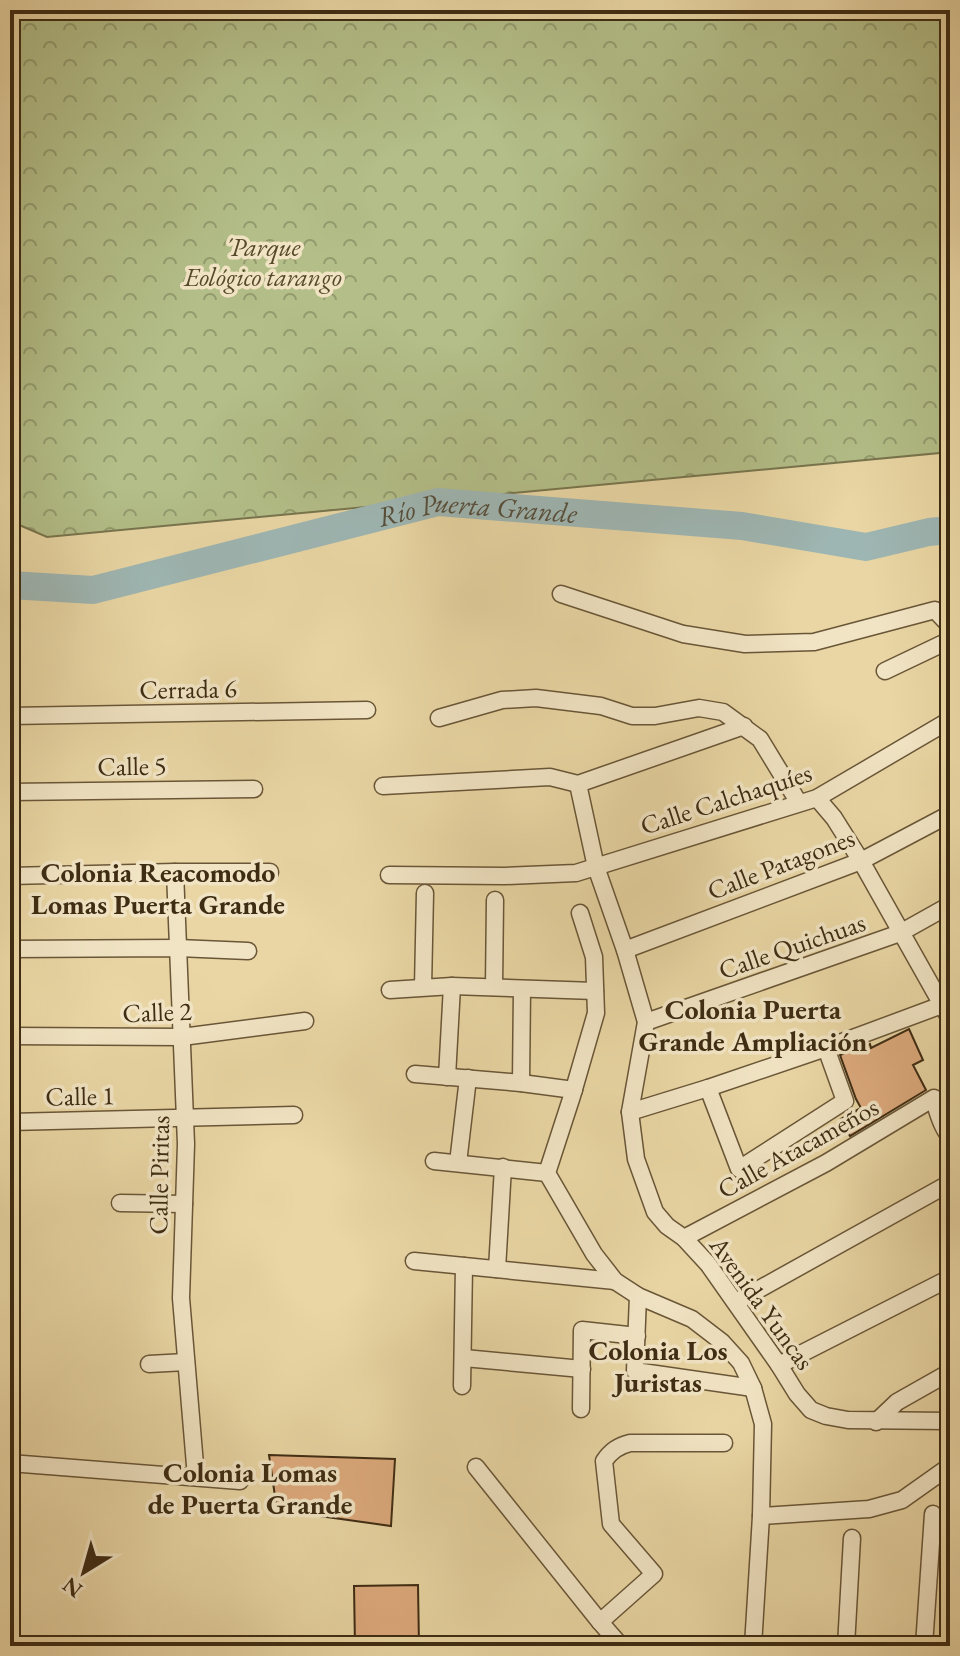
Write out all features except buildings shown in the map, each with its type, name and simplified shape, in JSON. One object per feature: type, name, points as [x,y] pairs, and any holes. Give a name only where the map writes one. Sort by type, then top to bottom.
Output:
[{"type":"street","points":[[561,594],[683,634],[745,644],[814,642],[935,610],[950,626]]},
{"type":"street","points":[[885,671],[950,640]]},
{"type":"street","points":[[439,718],[502,700],[536,698],[601,706],[632,716],[655,716],[699,708],[723,712],[760,739],[799,803]]},
{"type":"street","name":"Cerrada 6","points":[[10,716],[367,710]]},
{"type":"street","name":"Calle Calchaquíes","points":[[389,875],[520,876],[576,873],[817,798],[950,720]]},
{"type":"street","points":[[383,786],[550,777],[578,784],[744,726]]},
{"type":"street","name":"Avenida Yuncas","points":[[578,784],[596,867],[646,1022],[630,1112],[636,1159],[655,1212],[708,1264],[811,1410],[826,1416],[876,1422],[950,1421]]},
{"type":"street","name":"Calle 5","points":[[10,792],[254,789]]},
{"type":"street","points":[[630,1112],[947,1009],[900,933],[861,861],[834,818],[817,798]]},
{"type":"street","name":"Calle Patagones","points":[[625,950],[861,861],[950,814]]},
{"type":"street","name":"Calle Piritas","points":[[175,872],[185,1118],[181,1298],[196,1477]]},
{"type":"street","points":[[10,876],[270,872]]},
{"type":"street","points":[[423,987],[425,893]]},
{"type":"street","points":[[494,987],[495,900]]},
{"type":"street","name":"Calle Quichuas","points":[[646,1022],[900,933],[950,905]]},
{"type":"street","points":[[580,913],[594,957],[596,1013],[547,1173],[594,1254],[615,1281],[638,1296],[692,1319],[722,1342],[741,1363],[753,1388],[763,1424],[753,1646]]},
{"type":"street","points":[[10,949],[178,948],[248,951]]},
{"type":"street","points":[[447,1077],[452,986]]},
{"type":"street","points":[[390,990],[452,986],[595,991]]},
{"type":"street","points":[[521,1083],[522,989]]},
{"type":"street","name":"Calle 2","points":[[10,1036],[182,1037],[305,1021]]},
{"type":"street","points":[[708,1088],[739,1169],[845,1101],[826,1048]]},
{"type":"street","points":[[415,1074],[574,1090]]},
{"type":"street","points":[[458,1163],[468,1078]]},
{"type":"street","name":"Calle Atacameños","points":[[684,1238],[826,1163],[934,1098],[937,1114],[950,1137]]},
{"type":"street","name":"Calle 1","points":[[10,1122],[294,1115]]},
{"type":"street","points":[[434,1161],[547,1173]]},
{"type":"street","points":[[497,1269],[503,1167]]},
{"type":"street","points":[[736,1302],[950,1183]]},
{"type":"street","points":[[120,1203],[184,1204]]},
{"type":"street","points":[[414,1261],[615,1281]]},
{"type":"street","points":[[462,1386],[464,1266]]},
{"type":"street","points":[[779,1365],[950,1278]]},
{"type":"street","points":[[638,1296],[635,1371],[753,1388]]},
{"type":"street","points":[[581,1409],[582,1330],[637,1336]]},
{"type":"street","points":[[464,1358],[582,1369]]},
{"type":"street","points":[[149,1364],[186,1362]]},
{"type":"street","points":[[876,1422],[897,1402],[950,1372]]},
{"type":"street","points":[[600,1622],[654,1574],[611,1524],[604,1461],[609,1453],[630,1443],[724,1443]]},
{"type":"street","points":[[10,1463],[240,1481]]},
{"type":"street","points":[[761,1516],[869,1509],[902,1500],[950,1466]]},
{"type":"street","points":[[476,1467],[621,1646]]},
{"type":"street","points":[[924,1646],[933,1514]]},
{"type":"street","points":[[846,1646],[852,1538]]},
{"type":"green space","name":"´Parque Eológico tarango","points":[[10,10],[950,10],[950,452],[47,537],[10,521]]},
{"type":"waterway","name":"Río Puerta Grande","points":[[10,585],[93,590],[438,502],[742,526],[866,547],[950,530]]},
{"type":"district","name":"Colonia Reacomodo Lomas Puerta Grande","points":[[158,888]]},
{"type":"district","name":"Colonia Puerta Grande Ampliación","points":[[753,1025]]},
{"type":"district","name":"Colonia Los Juristas","points":[[658,1366]]},
{"type":"district","name":"Colonia Lomas de Puerta Grande","points":[[250,1488]]}]
